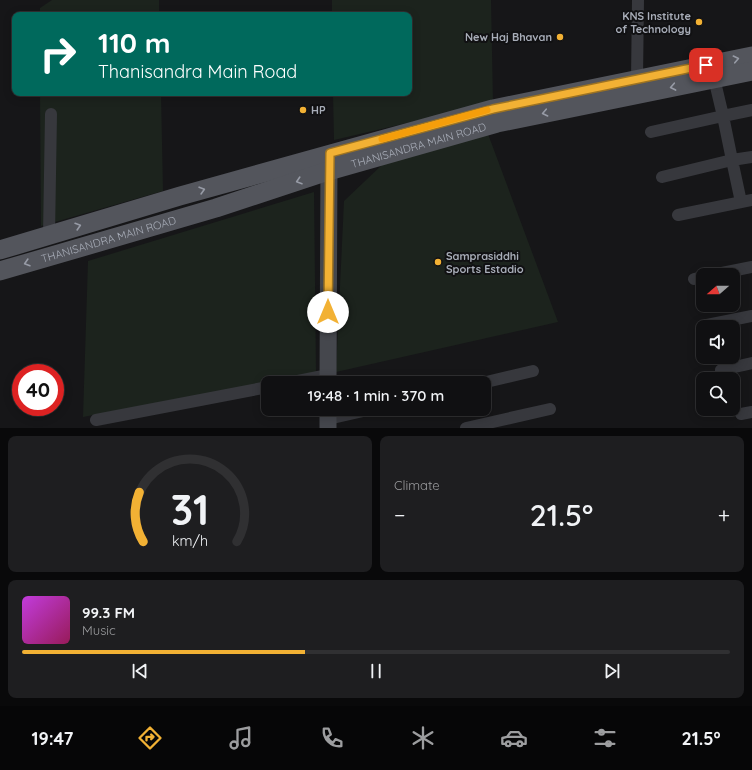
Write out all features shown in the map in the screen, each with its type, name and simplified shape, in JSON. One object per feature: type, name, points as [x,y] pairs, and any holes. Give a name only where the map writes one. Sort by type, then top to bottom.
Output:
[{"type":"main road","name":"THANISANDRA MAIN ROAD","points":[[0,271],[216,208],[329,162],[493,109],[752,56]]},
{"type":"main road","name":"THANISANDRA MAIN ROAD","points":[[0,250],[49,235],[329,162],[498,123],[752,71]]},
{"type":"street","points":[[637,79],[638,0]]},
{"type":"street","points":[[678,215],[746,201],[732,160],[714,78]]},
{"type":"street","points":[[651,132],[752,110]]},
{"type":"street","points":[[49,235],[51,114]]},
{"type":"street","points":[[662,176],[752,157]]},
{"type":"street","points":[[328,376],[329,162]]},
{"type":"street","points":[[740,269],[752,267]]},
{"type":"street","points":[[732,320],[752,316]]},
{"type":"street","points":[[721,370],[752,363]]},
{"type":"street","points":[[491,381],[533,371]]},
{"type":"street","points":[[96,420],[261,388]]},
{"type":"street","points":[[466,428],[550,409]]},
{"type":"street","points":[[328,419],[341,416]]},
{"type":"shaded area","points":[[52,0],[159,0],[159,12],[40,12],[40,8]]},
{"type":"shaded area","points":[[332,0],[491,0],[493,103],[334,140],[333,96],[412,96],[412,12],[332,12]]},
{"type":"shaded area","points":[[40,96],[161,96],[163,191],[41,226]]},
{"type":"shaded area","name":"Samprasiddhi Sports Estadio","points":[[488,134],[558,322],[336,372],[344,201],[384,163]]},
{"type":"shaded area","points":[[314,192],[316,373],[300,376],[261,376],[261,383],[83,417],[88,261]]},
{"type":"slow traffic","points":[[382,139],[487,110]]},
{"type":"place","name":"KNS Institute of Technology","points":[[699,22]]},
{"type":"place","name":"New Haj Bhavan","points":[[560,37]]},
{"type":"place","name":"HP","points":[[303,110]]},
{"type":"place","name":"Samprasiddhi Sports Estadio","points":[[438,262]]},
{"type":"route","points":[[328,312],[328,171],[330,153],[493,109],[706,65]]}]
